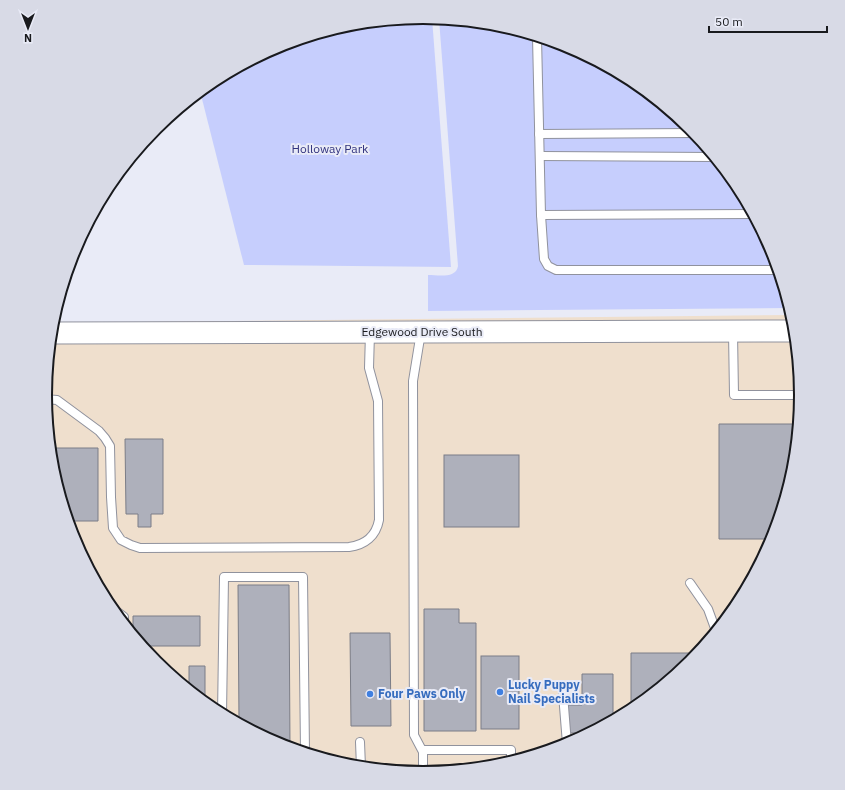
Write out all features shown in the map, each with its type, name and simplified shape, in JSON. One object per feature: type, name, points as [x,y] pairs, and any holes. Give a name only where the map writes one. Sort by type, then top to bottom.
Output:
[{"type":"street","name":"Edgewood Drive South","points":[[57,333],[787,331]]},
{"type":"lane","points":[[537,43],[541,216],[544,259],[548,266],[556,270],[772,270]]},
{"type":"lane","points":[[539,134],[685,133]]},
{"type":"lane","points":[[540,156],[707,157]]},
{"type":"lane","points":[[541,216],[746,214]]},
{"type":"lane","points":[[733,331],[734,395],[794,395]]},
{"type":"lane","points":[[52,400],[57,400],[99,431],[110,446],[113,528],[121,540],[131,545],[140,548],[349,548],[358,546],[373,535],[378,528],[379,520],[378,402],[369,368],[370,332]]},
{"type":"lane","points":[[421,332],[413,381],[414,734],[423,752],[423,766]]},
{"type":"lane","points":[[222,707],[224,577],[303,576],[305,747]]},
{"type":"lane","points":[[690,583],[708,609],[714,625]]},
{"type":"lane","points":[[563,694],[566,737]]},
{"type":"lane","points":[[360,742],[361,761]]},
{"type":"lane","points":[[423,752],[423,750],[511,750],[511,755]]},
{"type":"shaded area","points":[[784,315],[793,371],[794,395],[790,443],[781,491],[774,514],[755,559],[744,581],[717,621],[685,657],[667,674],[629,703],[587,728],[564,738],[519,753],[495,759],[471,763],[422,766],[374,763],[350,759],[303,746],[281,738],[258,728],[216,703],[178,674],[160,657],[128,621],[114,601],[101,580],[80,537],[64,491],[59,467],[52,419],[52,371],[59,323]]},
{"type":"green space","name":"Holloway Park","points":[[432,24],[451,267],[244,265],[202,98],[216,87],[258,62],[303,44],[350,31],[374,27]]},
{"type":"green space","points":[[439,25],[471,27],[495,31],[542,44],[564,52],[587,62],[629,87],[667,116],[685,133],[717,169],[744,210],[765,253],[774,276],[783,308],[428,311],[428,275],[450,275],[457,270],[458,266]]},
{"type":"building","points":[[719,424],[792,424],[781,491],[764,539],[719,539]]},
{"type":"building","points":[[125,439],[163,439],[163,514],[151,514],[151,527],[138,527],[138,514],[126,514]]},
{"type":"building","points":[[56,448],[98,448],[98,521],[74,521],[64,491]]},
{"type":"building","points":[[444,455],[519,455],[519,527],[444,527]]},
{"type":"building","points":[[238,585],[289,585],[290,741],[258,728],[239,717]]},
{"type":"building","points":[[424,609],[459,609],[459,623],[476,623],[476,731],[424,731]]},
{"type":"building","points":[[133,616],[200,616],[200,646],[150,646],[133,627]]},
{"type":"building","points":[[350,633],[390,633],[391,726],[351,726]]},
{"type":"building","points":[[631,653],[689,653],[667,674],[631,702]]},
{"type":"building","points":[[481,656],[519,656],[519,729],[481,729]]},
{"type":"building","points":[[189,666],[205,666],[205,695],[189,683]]},
{"type":"building","points":[[582,674],[613,674],[613,713],[587,728],[576,733],[568,733],[568,705],[582,705]]},
{"type":"place","name":"Lucky Puppy Nail Specialists","points":[[500,692]]},
{"type":"place","name":"Four Paws Only","points":[[370,694]]}]
